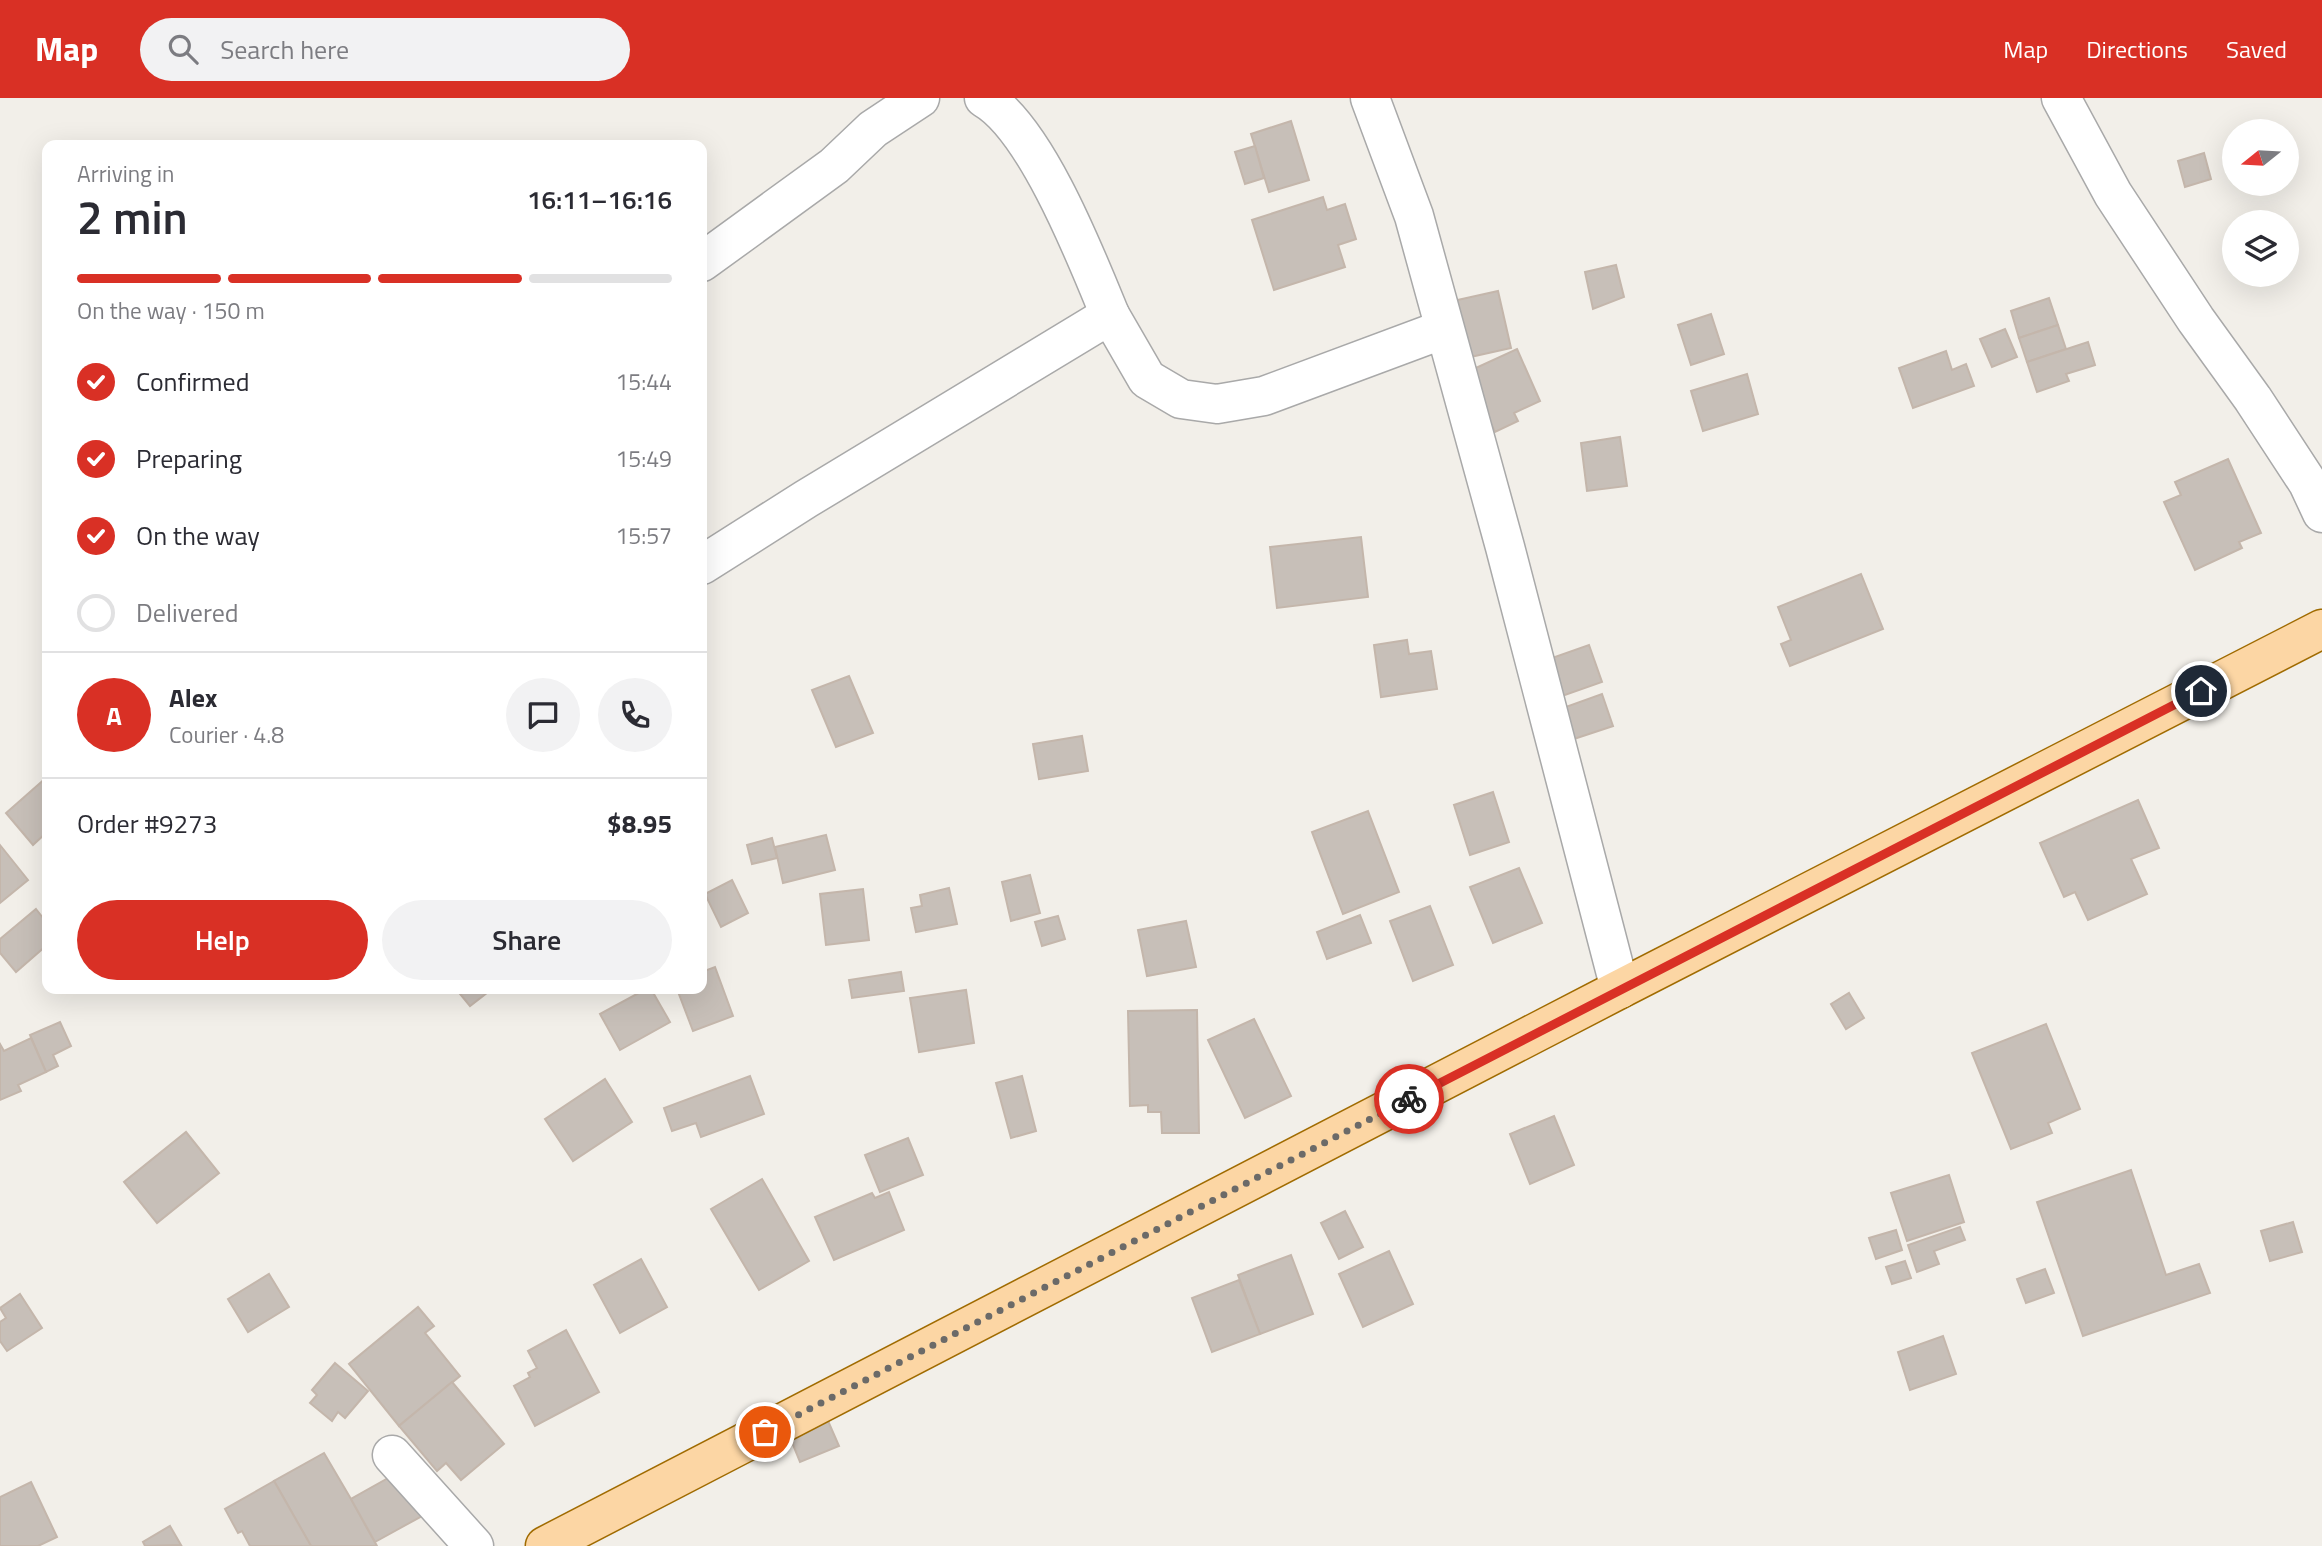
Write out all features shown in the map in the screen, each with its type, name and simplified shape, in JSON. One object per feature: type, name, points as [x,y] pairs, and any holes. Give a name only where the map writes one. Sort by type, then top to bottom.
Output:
[{"type":"main road","points":[[545,1546],[2322,629]]},
{"type":"street","points":[[707,258],[834,166],[873,129],[920,98]]},
{"type":"street","points":[[984,98],[995,105],[1019,132],[1050,185],[1078,239],[1110,315],[1147,379],[1181,399],[1217,404],[1264,396],[1444,329]]},
{"type":"street","points":[[1370,98],[1415,216],[1505,547],[1620,989]]},
{"type":"street","points":[[2061,98],[2113,194],[2196,320],[2260,409],[2308,483],[2322,513]]},
{"type":"street","points":[[707,562],[1110,315]]},
{"type":"street","points":[[392,1455],[474,1546]]},
{"type":"building","points":[[1291,121],[1309,180],[1269,192],[1251,134]]},
{"type":"building","points":[[1255,146],[1264,178],[1245,184],[1235,152]]},
{"type":"building","points":[[2204,153],[2211,179],[2185,187],[2178,161]]},
{"type":"building","points":[[1323,197],[1327,210],[1345,204],[1356,239],[1338,245],[1345,267],[1274,290],[1252,220]]},
{"type":"building","points":[[1616,265],[1624,297],[1593,309],[1585,272]]},
{"type":"building","points":[[1498,291],[1511,348],[1457,360],[1444,303]]},
{"type":"building","points":[[2049,298],[2058,325],[2019,338],[2011,311]]},
{"type":"building","points":[[1711,314],[1724,354],[1691,365],[1678,325]]},
{"type":"building","points":[[2058,325],[2066,349],[2027,362],[2019,338]]},
{"type":"building","points":[[2005,329],[2017,357],[1992,367],[1980,339]]},
{"type":"building","points":[[2088,342],[2095,365],[2066,374],[2069,381],[2037,392],[2027,362]]},
{"type":"building","points":[[1517,349],[1540,401],[1514,413],[1518,421],[1495,432],[1467,372]]},
{"type":"building","points":[[1946,351],[1952,370],[1966,364],[1974,386],[1913,408],[1899,368]]},
{"type":"building","points":[[1747,374],[1758,414],[1703,431],[1691,391]]},
{"type":"building","points":[[1620,437],[1627,486],[1587,491],[1581,443]]},
{"type":"building","points":[[2228,459],[2261,533],[2239,542],[2242,548],[2195,570],[2164,502],[2181,495],[2175,482]]},
{"type":"building","points":[[1361,537],[1368,597],[1277,608],[1270,547]]},
{"type":"building","points":[[1861,574],[1883,629],[1790,666],[1781,644],[1791,640],[1778,607]]},
{"type":"building","points":[[1407,640],[1409,654],[1431,651],[1437,689],[1381,697],[1374,645]]},
{"type":"building","points":[[1589,645],[1602,682],[1562,696],[1549,659]]},
{"type":"building","points":[[849,676],[873,733],[836,747],[812,690]]},
{"type":"building","points":[[1602,694],[1613,726],[1571,740],[1560,709]]},
{"type":"building","points":[[1082,736],[1088,771],[1039,779],[1033,744]]},
{"type":"building","points":[[42,781],[42,837],[33,845],[6,813]]},
{"type":"building","points":[[1493,792],[1509,842],[1470,855],[1454,805]]},
{"type":"building","points":[[2138,800],[2159,848],[2131,859],[2147,894],[2088,920],[2075,892],[2064,897],[2040,843]]},
{"type":"building","points":[[1368,811],[1399,892],[1343,914],[1312,832]]},
{"type":"building","points":[[826,835],[835,870],[783,883],[775,847]]},
{"type":"building","points":[[772,838],[777,858],[752,864],[747,845]]},
{"type":"building","points":[[0,845],[28,880],[0,903]]},
{"type":"building","points":[[1519,868],[1542,923],[1493,943],[1470,887]]},
{"type":"building","points":[[1030,875],[1040,913],[1011,921],[1002,882]]},
{"type":"building","points":[[732,880],[748,913],[721,927],[707,893]]},
{"type":"building","points":[[949,888],[957,924],[916,932],[911,908],[922,906],[920,895]]},
{"type":"building","points":[[863,889],[869,940],[826,945],[820,894]]},
{"type":"building","points":[[1430,906],[1453,965],[1413,981],[1390,921]]},
{"type":"building","points":[[36,909],[42,917],[42,949],[16,972],[0,953],[0,939]]},
{"type":"building","points":[[1360,915],[1371,943],[1327,959],[1317,932]]},
{"type":"building","points":[[1058,916],[1065,939],[1042,946],[1035,922]]},
{"type":"building","points":[[1186,921],[1196,967],[1147,976],[1138,930]]},
{"type":"building","points":[[715,967],[733,1016],[693,1031],[679,994],[707,994],[707,970]]},
{"type":"building","points":[[901,972],[904,991],[852,998],[849,980]]},
{"type":"building","points":[[966,990],[974,1043],[919,1052],[910,998]]},
{"type":"building","points":[[1849,993],[1864,1018],[1846,1029],[1831,1004]]},
{"type":"building","points":[[460,994],[486,994],[470,1006]]},
{"type":"building","points":[[637,994],[654,994],[670,1022],[620,1050],[600,1014]]},
{"type":"building","points":[[1197,1010],[1199,1133],[1162,1133],[1161,1112],[1148,1112],[1148,1105],[1130,1106],[1128,1011]]},
{"type":"building","points":[[1254,1019],[1291,1096],[1245,1118],[1208,1040]]},
{"type":"building","points":[[60,1022],[71,1046],[53,1055],[58,1066],[46,1072],[30,1035]]},
{"type":"building","points":[[2046,1024],[2080,1109],[2048,1123],[2052,1133],[2011,1149],[1972,1053]]},
{"type":"building","points":[[31,1038],[46,1072],[18,1085],[21,1091],[0,1100],[0,1044],[4,1051]]},
{"type":"building","points":[[750,1076],[764,1114],[701,1137],[696,1123],[672,1131],[664,1108]]},
{"type":"building","points":[[1022,1076],[1036,1131],[1011,1138],[996,1083]]},
{"type":"building","points":[[605,1079],[632,1122],[573,1161],[545,1119]]},
{"type":"building","points":[[1554,1116],[1574,1165],[1530,1184],[1510,1134]]},
{"type":"building","points":[[186,1132],[219,1173],[157,1223],[124,1182]]},
{"type":"building","points":[[908,1138],[923,1175],[880,1192],[865,1155]]},
{"type":"building","points":[[2131,1170],[2166,1275],[2199,1264],[2210,1293],[2083,1336],[2037,1202]]},
{"type":"building","points":[[1949,1175],[1964,1222],[1907,1241],[1891,1193]]},
{"type":"building","points":[[762,1179],[809,1261],[759,1290],[711,1209]]},
{"type":"building","points":[[889,1192],[904,1230],[834,1260],[815,1217],[872,1193],[875,1198]]},
{"type":"building","points":[[1345,1211],[1363,1247],[1339,1259],[1321,1223]]},
{"type":"building","points":[[2293,1222],[2302,1252],[2270,1261],[2261,1231]]},
{"type":"building","points":[[1960,1227],[1965,1240],[1934,1251],[1939,1264],[1917,1272],[1908,1245]]},
{"type":"building","points":[[1896,1230],[1902,1250],[1876,1259],[1869,1238]]},
{"type":"building","points":[[1389,1251],[1413,1304],[1363,1327],[1339,1274]]},
{"type":"building","points":[[1291,1255],[1313,1314],[1260,1334],[1238,1275]]},
{"type":"building","points":[[641,1259],[667,1307],[620,1333],[594,1285]]},
{"type":"building","points":[[1905,1261],[1911,1278],[1892,1284],[1886,1267]]},
{"type":"building","points":[[2045,1269],[2054,1293],[2026,1303],[2017,1279]]},
{"type":"building","points":[[269,1274],[289,1307],[248,1332],[228,1299]]},
{"type":"building","points":[[1239,1280],[1260,1334],[1212,1352],[1192,1298]]},
{"type":"building","points":[[20,1294],[42,1328],[7,1351],[0,1341],[0,1322],[6,1318],[0,1308]]},
{"type":"building","points":[[418,1307],[434,1326],[425,1333],[460,1376],[399,1426],[349,1364]]},
{"type":"building","points":[[566,1330],[599,1392],[535,1426],[514,1386],[530,1377],[528,1373],[537,1368],[528,1351]]},
{"type":"building","points":[[1943,1336],[1956,1374],[1910,1390],[1898,1352]]},
{"type":"building","points":[[335,1363],[368,1391],[345,1418],[338,1412],[332,1421],[310,1403],[317,1395],[312,1390]]},
{"type":"building","points":[[452,1382],[504,1444],[461,1480],[446,1463],[437,1471],[399,1426]]},
{"type":"building","points":[[825,1414],[839,1446],[800,1462],[787,1430]]},
{"type":"building","points":[[324,1453],[377,1546],[311,1546],[274,1481]]},
{"type":"building","points":[[397,1473],[422,1516],[375,1542],[351,1499]]},
{"type":"building","points":[[274,1481],[311,1546],[250,1546],[242,1531],[238,1533],[225,1509]]},
{"type":"building","points":[[31,1482],[57,1537],[38,1546],[0,1546],[0,1497]]},
{"type":"building","points":[[170,1526],[181,1545],[145,1546],[143,1542]]},
{"type":"way so far","points":[[765,1432],[1409,1099]]},
{"type":"route","points":[[1409,1099],[2201,691]]}]
